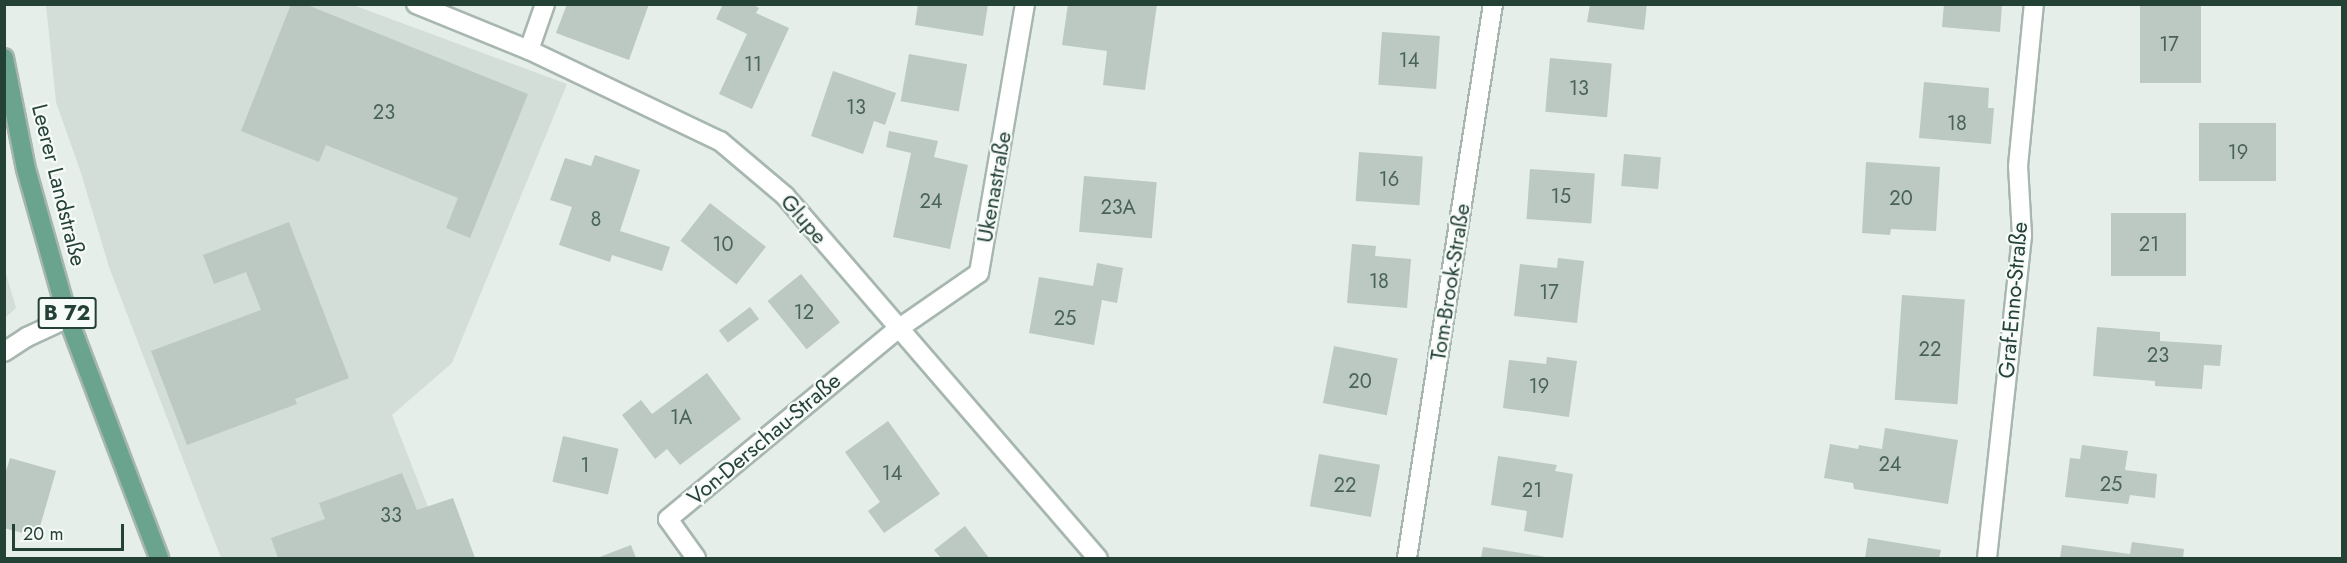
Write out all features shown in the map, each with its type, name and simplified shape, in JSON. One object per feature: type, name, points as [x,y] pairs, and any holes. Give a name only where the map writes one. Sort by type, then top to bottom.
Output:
[{"type":"main road","name":"Leerer Landstraße","points":[[4,58],[23,157],[68,318],[159,558]]},
{"type":"street","name":"Glupe","points":[[416,4],[529,50],[628,95],[720,141],[785,196],[1098,558]]},
{"type":"street","points":[[529,50],[545,4]]},
{"type":"street","name":"Ukenastraße","points":[[898,329],[979,273],[1025,4]]},
{"type":"street","name":"Tom-Brook-Straße","points":[[1407,558],[1493,4]]},
{"type":"street","name":"Graf-Enno-Straße","points":[[1987,558],[2022,235],[2018,166],[2034,4]]},
{"type":"street","points":[[4,352],[27,337],[68,318]]},
{"type":"street","name":"Von-Derschau-Straße","points":[[696,558],[668,519],[898,329]]},
{"type":"shaded area","points":[[46,5],[353,5],[567,84],[452,363],[392,415],[448,558],[221,558],[109,267],[81,173],[56,102]]},
{"type":"shaded area","points":[[4,267],[16,308],[5,318],[4,318]]},
{"type":"building","points":[[291,4],[305,4],[528,94],[470,238],[446,228],[458,198],[326,145],[319,162],[241,131]]},
{"type":"building","points":[[567,4],[649,4],[629,60],[556,33]]},
{"type":"building","points":[[723,4],[752,4],[759,8],[756,13],[789,28],[752,109],[719,94],[747,34],[716,19]]},
{"type":"building","points":[[918,4],[988,4],[983,36],[915,25]]},
{"type":"building","points":[[1068,4],[1157,4],[1145,90],[1103,85],[1107,51],[1062,45]]},
{"type":"building","points":[[1590,4],[1647,4],[1644,30],[1587,22]]},
{"type":"building","points":[[1944,4],[2002,4],[2000,32],[1942,27]]},
{"type":"building","points":[[2140,4],[2201,4],[2201,83],[2140,83]]},
{"type":"building","points":[[1382,32],[1440,36],[1436,89],[1378,85]]},
{"type":"building","points":[[909,54],[967,64],[959,112],[901,101]]},
{"type":"building","points":[[1550,58],[1612,63],[1607,117],[1545,112]]},
{"type":"building","points":[[833,71],[896,93],[885,125],[874,121],[863,154],[811,136]]},
{"type":"building","points":[[1924,82],[1989,88],[1988,108],[1994,108],[1991,144],[1919,138]]},
{"type":"building","points":[[2199,123],[2276,123],[2276,181],[2199,181]]},
{"type":"building","points":[[889,131],[938,141],[934,157],[968,165],[950,249],[893,237],[911,153],[886,147]]},
{"type":"building","points":[[1359,152],[1423,156],[1419,205],[1356,201]]},
{"type":"building","points":[[1624,154],[1661,157],[1658,189],[1621,186]]},
{"type":"building","points":[[595,155],[640,170],[620,231],[670,247],[662,271],[612,255],[610,262],[559,245],[572,207],[550,200],[565,158],[591,166]]},
{"type":"building","points":[[1866,162],[1940,167],[1936,231],[1891,229],[1890,235],[1862,233]]},
{"type":"building","points":[[1530,169],[1595,174],[1591,223],[1527,219]]},
{"type":"building","points":[[1084,176],[1157,182],[1152,238],[1079,232]]},
{"type":"building","points":[[710,203],[766,247],[736,285],[680,241]]},
{"type":"building","points":[[2111,213],[2186,213],[2186,276],[2111,276]]},
{"type":"building","points":[[289,222],[349,378],[295,399],[297,404],[187,445],[151,351],[261,310],[246,272],[214,284],[203,255]]},
{"type":"building","points":[[1352,244],[1376,246],[1375,256],[1411,259],[1407,308],[1347,303]]},
{"type":"building","points":[[1558,258],[1584,261],[1577,323],[1514,316],[1520,264],[1557,268]]},
{"type":"building","points":[[1097,263],[1123,268],[1117,303],[1102,300],[1094,345],[1029,333],[1039,277],[1093,286]]},
{"type":"building","points":[[801,274],[840,322],[807,349],[768,301]]},
{"type":"building","points":[[1902,295],[1965,299],[1958,404],[1895,400]]},
{"type":"building","points":[[750,307],[759,319],[728,342],[719,330]]},
{"type":"building","points":[[2097,327],[2160,332],[2160,341],[2222,345],[2220,366],[2204,365],[2202,389],[2155,386],[2155,381],[2093,376]]},
{"type":"building","points":[[1334,346],[1398,358],[1387,415],[1323,403]]},
{"type":"building","points":[[1547,357],[1577,361],[1569,417],[1503,408],[1509,360],[1546,364]]},
{"type":"building","points":[[707,373],[741,419],[680,465],[667,449],[655,459],[622,415],[641,400],[652,414]]},
{"type":"building","points":[[888,421],[940,494],[884,533],[868,511],[880,502],[845,452]]},
{"type":"building","points":[[1885,428],[1958,440],[1948,504],[1854,489],[1853,483],[1824,478],[1830,444],[1858,449],[1859,445],[1882,449]]},
{"type":"building","points":[[563,436],[619,449],[608,495],[552,482]]},
{"type":"building","points":[[2082,445],[2128,451],[2125,470],[2157,474],[2155,498],[2130,495],[2128,504],[2065,497],[2070,458],[2080,459]]},
{"type":"building","points":[[1319,454],[1380,465],[1371,517],[1310,506]]},
{"type":"building","points":[[1498,456],[1557,465],[1555,471],[1573,474],[1563,538],[1524,531],[1527,511],[1491,505]]},
{"type":"building","points":[[10,458],[56,471],[37,537],[4,528],[4,477]]},
{"type":"building","points":[[402,473],[417,510],[453,498],[475,558],[278,558],[271,538],[325,519],[319,503]]},
{"type":"building","points":[[965,526],[989,558],[941,558],[934,550]]},
{"type":"building","points":[[1868,538],[1941,550],[1939,558],[1865,558]]},
{"type":"building","points":[[2132,542],[2184,549],[2183,558],[2060,558],[2062,545],[2130,554]]},
{"type":"building","points":[[631,545],[636,558],[597,558]]},
{"type":"building","points":[[1483,547],[1546,557],[1546,558],[1481,558]]}]
